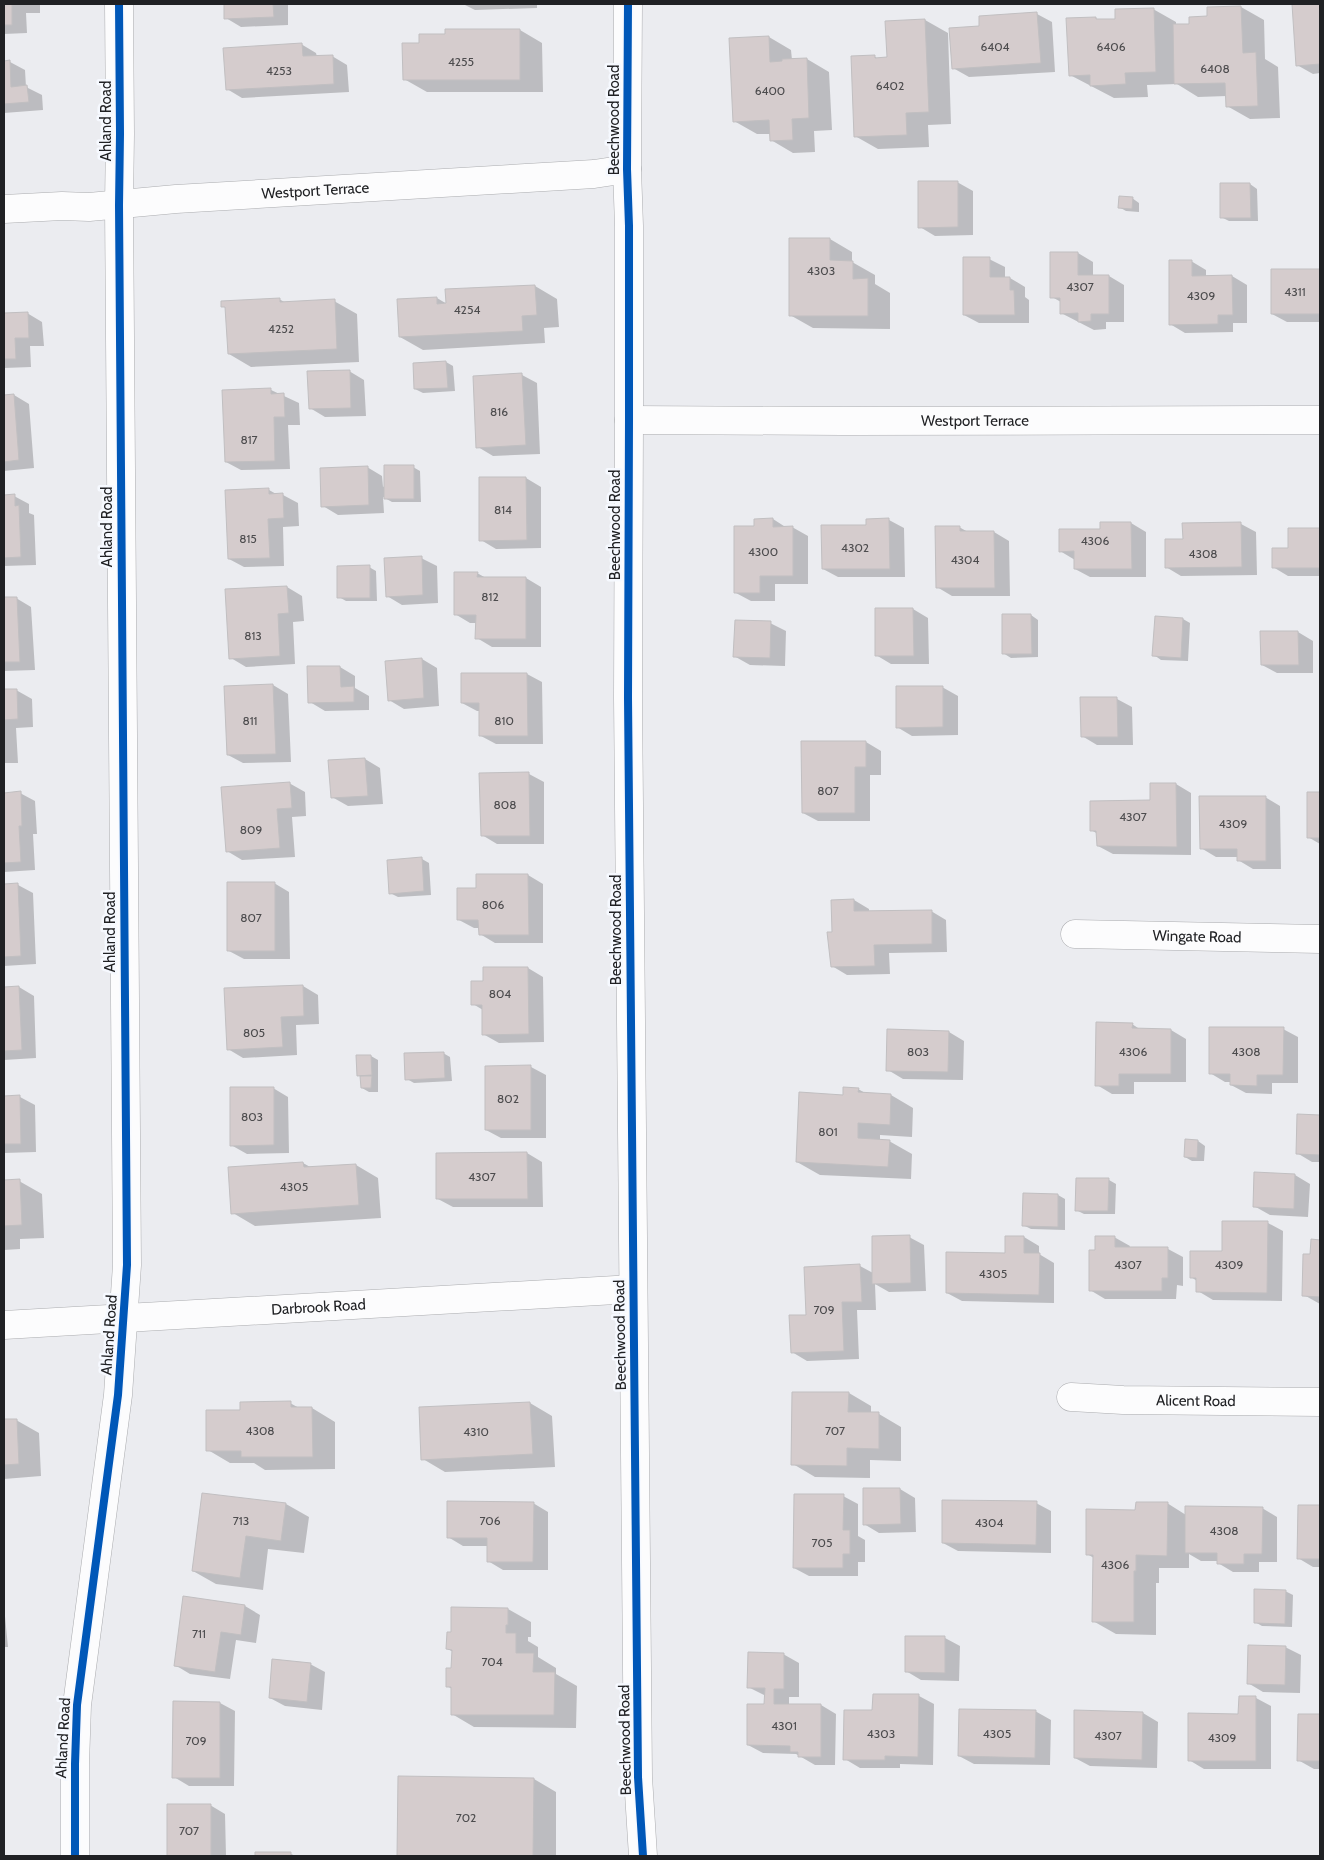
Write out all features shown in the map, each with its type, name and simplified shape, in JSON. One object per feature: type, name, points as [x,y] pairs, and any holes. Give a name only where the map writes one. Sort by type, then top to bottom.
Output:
[{"type":"street","name":"Ahland Road","points":[[75,1856],[77,1705],[118,1396],[127,1266],[119,4]]},
{"type":"street","name":"Beechwood Road","points":[[628,4],[628,698],[638,1777],[643,1856]]},
{"type":"street","name":"Westport Terrace","points":[[4,209],[119,205],[176,198],[594,174],[627,169]]},
{"type":"street","name":"Westport Terrace","points":[[629,420],[843,422],[1320,420]]},
{"type":"street","name":"Wingate Road","points":[[1075,934],[1320,939]]},
{"type":"street","name":"Darbrook Road","points":[[4,1325],[633,1289]]},
{"type":"street","name":"Alicent Road","points":[[1071,1397],[1123,1400],[1320,1402]]},
{"type":"building","points":[[4,4],[25,4],[12,5],[12,25],[4,25]]},
{"type":"building","points":[[224,4],[273,4],[274,17],[224,19]]},
{"type":"building","points":[[1292,4],[1320,4],[1320,64],[1296,66]]},
{"type":"building","points":[[1241,6],[1243,53],[1256,52],[1258,106],[1226,107],[1225,83],[1174,84],[1173,24],[1189,24],[1189,17],[1207,16],[1207,7]]},
{"type":"building","points":[[1154,8],[1156,72],[1125,73],[1126,84],[1090,86],[1090,75],[1069,76],[1066,18],[1096,17],[1096,19],[1115,19],[1115,9]]},
{"type":"building","points":[[1037,12],[1041,63],[952,69],[949,28],[979,26],[979,16]]},
{"type":"building","points":[[925,19],[929,112],[906,113],[907,135],[854,137],[851,56],[875,55],[875,58],[887,57],[885,21]]},
{"type":"building","points":[[445,29],[520,29],[520,80],[403,80],[402,43],[419,43],[419,34],[445,34]]},
{"type":"building","points":[[769,36],[770,62],[782,61],[782,59],[807,58],[809,118],[792,119],[793,140],[770,141],[769,120],[733,122],[729,38]]},
{"type":"building","points":[[302,43],[303,56],[333,55],[334,84],[226,90],[223,48]]},
{"type":"building","points":[[10,60],[11,87],[27,85],[29,102],[4,104],[4,61]]},
{"type":"building","points":[[918,181],[958,181],[958,227],[918,228]]},
{"type":"building","points":[[1220,183],[1250,183],[1251,218],[1220,218]]},
{"type":"building","points":[[1119,196],[1133,197],[1132,209],[1118,208]]},
{"type":"building","points":[[789,238],[830,238],[830,260],[853,261],[853,279],[868,278],[868,316],[789,316]]},
{"type":"building","points":[[1050,252],[1078,252],[1078,275],[1109,275],[1109,314],[1091,314],[1091,321],[1078,322],[1078,313],[1060,314],[1060,298],[1050,298]]},
{"type":"building","points":[[963,257],[990,257],[990,277],[1010,277],[1010,290],[1014,290],[1015,315],[963,315]]},
{"type":"building","points":[[1169,260],[1192,260],[1192,276],[1232,275],[1233,315],[1218,315],[1218,324],[1169,325]]},
{"type":"building","points":[[1271,269],[1320,269],[1320,314],[1271,314]]},
{"type":"building","points":[[535,285],[537,315],[522,316],[523,331],[399,337],[397,299],[437,297],[437,304],[446,303],[445,289]]},
{"type":"building","points":[[280,298],[280,302],[335,299],[337,349],[228,354],[225,307],[221,307],[221,301]]},
{"type":"building","points":[[28,312],[29,338],[15,338],[16,359],[4,359],[4,313]]},
{"type":"building","points":[[446,361],[448,388],[414,389],[413,363]]},
{"type":"building","points":[[350,370],[351,408],[309,409],[307,371]]},
{"type":"building","points":[[522,373],[526,445],[476,448],[473,376]]},
{"type":"building","points":[[271,388],[271,394],[284,393],[285,417],[274,417],[275,461],[225,462],[222,390]]},
{"type":"building","points":[[14,394],[19,460],[4,462],[4,395]]},
{"type":"building","points":[[384,465],[414,465],[414,499],[384,499]]},
{"type":"building","points":[[368,466],[369,505],[321,507],[320,468]]},
{"type":"building","points":[[479,477],[526,477],[527,540],[479,541]]},
{"type":"building","points":[[269,488],[269,494],[283,493],[284,518],[268,519],[270,558],[228,559],[225,490]]},
{"type":"building","points":[[15,494],[15,506],[19,505],[21,557],[4,558],[4,495]]},
{"type":"building","points":[[773,518],[773,527],[793,526],[793,576],[760,576],[760,593],[734,593],[734,526],[754,526],[754,519]]},
{"type":"building","points":[[889,518],[890,569],[822,569],[821,525],[866,525],[866,519]]},
{"type":"building","points":[[1100,522],[1131,522],[1132,569],[1074,569],[1074,551],[1059,552],[1059,529],[1100,529]]},
{"type":"building","points":[[1241,522],[1242,567],[1165,568],[1165,539],[1183,539],[1182,523]]},
{"type":"building","points":[[935,526],[960,526],[960,531],[994,531],[995,588],[936,588]]},
{"type":"building","points":[[1288,528],[1320,528],[1320,568],[1272,568],[1272,548],[1288,548]]},
{"type":"building","points":[[422,556],[423,595],[386,597],[384,558]]},
{"type":"building","points":[[370,565],[370,598],[337,598],[337,566]]},
{"type":"building","points":[[454,572],[478,572],[477,577],[526,577],[526,639],[475,639],[476,615],[454,615]]},
{"type":"building","points":[[287,586],[289,613],[278,614],[280,656],[229,659],[225,589]]},
{"type":"building","points":[[4,597],[17,597],[20,662],[4,662]]},
{"type":"building","points":[[875,608],[913,608],[914,656],[875,656]]},
{"type":"building","points":[[1002,614],[1031,614],[1032,654],[1002,654]]},
{"type":"building","points":[[1155,616],[1183,618],[1181,658],[1152,656]]},
{"type":"building","points":[[735,620],[771,621],[770,658],[733,657]]},
{"type":"building","points":[[1260,631],[1298,631],[1299,665],[1261,665]]},
{"type":"building","points":[[422,658],[424,698],[388,701],[385,661]]},
{"type":"building","points":[[307,666],[340,666],[341,687],[354,686],[354,702],[308,703]]},
{"type":"building","points":[[461,673],[527,673],[528,736],[479,736],[479,703],[461,703]]},
{"type":"building","points":[[273,684],[276,754],[227,755],[224,686]]},
{"type":"building","points":[[896,686],[943,686],[943,727],[896,728]]},
{"type":"building","points":[[4,689],[17,689],[18,719],[4,720]]},
{"type":"building","points":[[1080,697],[1117,697],[1118,737],[1081,737]]},
{"type":"building","points":[[801,741],[866,741],[866,767],[855,767],[855,813],[802,813]]},
{"type":"building","points":[[365,758],[368,796],[331,798],[328,760]]},
{"type":"building","points":[[529,772],[530,836],[481,836],[479,773]]},
{"type":"building","points":[[290,782],[292,808],[277,809],[280,848],[226,852],[221,787]]},
{"type":"building","points":[[1150,783],[1176,783],[1177,847],[1097,846],[1096,831],[1090,831],[1090,801],[1150,800]]},
{"type":"building","points":[[21,791],[22,826],[19,826],[21,862],[4,863],[4,793]]},
{"type":"building","points":[[1307,792],[1320,792],[1320,838],[1307,838]]},
{"type":"building","points":[[1199,796],[1266,796],[1266,861],[1237,861],[1237,849],[1200,849]]},
{"type":"building","points":[[422,857],[424,891],[389,894],[387,860]]},
{"type":"building","points":[[476,874],[528,874],[529,935],[479,935],[478,920],[457,920],[457,888],[476,888]]},
{"type":"building","points":[[227,882],[275,882],[275,951],[227,951]]},
{"type":"building","points":[[18,883],[21,956],[4,957],[4,884]]},
{"type":"building","points":[[854,899],[854,911],[932,910],[932,944],[874,945],[875,966],[831,967],[827,932],[832,932],[831,900]]},
{"type":"building","points":[[483,967],[528,967],[529,1034],[482,1035],[482,1005],[471,1005],[471,981],[483,981]]},
{"type":"building","points":[[303,985],[304,1016],[281,1017],[283,1047],[227,1050],[224,988]]},
{"type":"building","points":[[19,986],[22,1050],[4,1051],[4,987]]},
{"type":"building","points":[[1096,1022],[1133,1023],[1132,1028],[1171,1029],[1171,1074],[1119,1074],[1119,1086],[1095,1086]]},
{"type":"building","points":[[1209,1027],[1284,1027],[1283,1075],[1257,1075],[1257,1086],[1230,1085],[1230,1074],[1209,1074]]},
{"type":"building","points":[[887,1029],[949,1031],[948,1072],[886,1071]]},
{"type":"building","points":[[444,1052],[445,1078],[405,1080],[404,1053]]},
{"type":"building","points":[[356,1055],[371,1055],[372,1075],[357,1076]]},
{"type":"building","points":[[531,1065],[531,1130],[485,1130],[485,1066]]},
{"type":"building","points":[[360,1076],[372,1076],[371,1088],[361,1088]]},
{"type":"building","points":[[230,1087],[274,1087],[274,1145],[230,1146]]},
{"type":"building","points":[[843,1087],[859,1088],[858,1092],[891,1094],[890,1125],[858,1123],[858,1138],[890,1140],[888,1167],[796,1162],[799,1092],[843,1095]]},
{"type":"building","points":[[20,1095],[21,1144],[4,1144],[4,1096]]},
{"type":"building","points":[[1297,1114],[1320,1115],[1320,1155],[1296,1154]]},
{"type":"building","points":[[1185,1139],[1198,1140],[1197,1158],[1184,1157]]},
{"type":"building","points":[[527,1152],[528,1199],[436,1199],[436,1153]]},
{"type":"building","points":[[303,1162],[304,1167],[356,1164],[359,1205],[231,1214],[228,1167]]},
{"type":"building","points":[[1254,1172],[1295,1174],[1294,1209],[1253,1207]]},
{"type":"building","points":[[1076,1178],[1109,1178],[1108,1211],[1075,1211]]},
{"type":"building","points":[[20,1179],[22,1225],[4,1226],[4,1180]]},
{"type":"building","points":[[1023,1193],[1058,1194],[1058,1227],[1022,1226]]},
{"type":"building","points":[[1222,1221],[1268,1221],[1267,1293],[1196,1292],[1196,1278],[1190,1278],[1190,1251],[1222,1251]]},
{"type":"building","points":[[910,1235],[911,1283],[872,1284],[872,1236]]},
{"type":"building","points":[[1005,1236],[1024,1236],[1024,1253],[1040,1253],[1039,1295],[946,1293],[946,1252],[1005,1253]]},
{"type":"building","points":[[1095,1236],[1115,1236],[1115,1247],[1168,1247],[1168,1278],[1162,1278],[1162,1291],[1089,1291],[1089,1250],[1095,1250]]},
{"type":"building","points":[[1311,1239],[1320,1240],[1320,1297],[1302,1296],[1303,1254],[1310,1254]]},
{"type":"building","points":[[860,1264],[862,1302],[842,1302],[844,1351],[791,1353],[789,1315],[806,1315],[804,1267]]},
{"type":"building","points":[[792,1392],[849,1392],[848,1412],[879,1412],[879,1449],[847,1448],[847,1466],[791,1465]]},
{"type":"building","points":[[291,1401],[291,1407],[312,1407],[313,1457],[241,1457],[241,1451],[206,1451],[206,1410],[240,1410],[240,1402]]},
{"type":"building","points":[[530,1402],[533,1454],[421,1460],[419,1407]]},
{"type":"building","points":[[4,1419],[17,1419],[19,1464],[4,1465]]},
{"type":"building","points":[[863,1488],[900,1488],[901,1524],[863,1525]]},
{"type":"building","points":[[202,1493],[286,1503],[281,1541],[246,1536],[240,1578],[192,1571]]},
{"type":"building","points":[[794,1494],[844,1494],[843,1530],[850,1530],[850,1554],[843,1554],[843,1568],[793,1568]]},
{"type":"building","points":[[942,1500],[1037,1501],[1036,1545],[942,1543]]},
{"type":"building","points":[[447,1501],[534,1502],[533,1562],[487,1562],[487,1538],[447,1538]]},
{"type":"building","points":[[1136,1502],[1168,1502],[1167,1556],[1136,1555],[1136,1571],[1134,1571],[1134,1622],[1092,1622],[1093,1555],[1086,1555],[1086,1509],[1135,1510]]},
{"type":"building","points":[[1298,1505],[1320,1505],[1320,1559],[1297,1559]]},
{"type":"building","points":[[1185,1506],[1263,1507],[1262,1554],[1244,1554],[1244,1564],[1217,1564],[1217,1553],[1185,1553]]},
{"type":"building","points":[[1254,1589],[1286,1590],[1285,1624],[1254,1623]]},
{"type":"building","points":[[183,1596],[245,1605],[241,1635],[221,1632],[215,1672],[174,1666]]},
{"type":"building","points":[[451,1607],[508,1608],[506,1633],[516,1633],[516,1653],[534,1653],[533,1672],[555,1672],[554,1715],[451,1715],[451,1687],[446,1687],[446,1668],[451,1668],[452,1650],[446,1649],[447,1632],[451,1632]]},
{"type":"building","points":[[905,1636],[945,1636],[945,1673],[905,1672]]},
{"type":"building","points":[[1248,1645],[1286,1646],[1285,1685],[1247,1684]]},
{"type":"building","points":[[748,1652],[784,1653],[784,1689],[774,1689],[774,1704],[821,1704],[821,1757],[798,1757],[798,1752],[790,1752],[790,1746],[747,1745],[747,1704],[764,1704],[765,1688],[747,1688]]},
{"type":"building","points":[[272,1659],[311,1663],[307,1702],[269,1698]]},
{"type":"building","points":[[873,1694],[919,1694],[918,1757],[885,1756],[885,1760],[843,1760],[844,1710],[872,1710]]},
{"type":"building","points":[[1239,1696],[1256,1696],[1256,1761],[1188,1761],[1188,1713],[1238,1714]]},
{"type":"building","points":[[173,1701],[220,1702],[220,1778],[172,1778]]},
{"type":"building","points":[[959,1709],[1036,1710],[1035,1758],[958,1756]]},
{"type":"building","points":[[1074,1710],[1143,1712],[1142,1760],[1074,1758]]},
{"type":"building","points":[[1298,1714],[1320,1714],[1320,1761],[1297,1761]]},
{"type":"building","points":[[398,1776],[534,1778],[533,1856],[397,1856]]},
{"type":"building","points":[[167,1804],[211,1804],[211,1856],[167,1856]]},
{"type":"building","points":[[255,1852],[291,1852],[291,1856],[255,1856]]},
{"type":"cycle path","points":[[75,1856],[77,1705],[118,1395],[127,1265],[119,4]]},
{"type":"cycle path","points":[[628,4],[628,698],[638,1777],[643,1856]]}]
